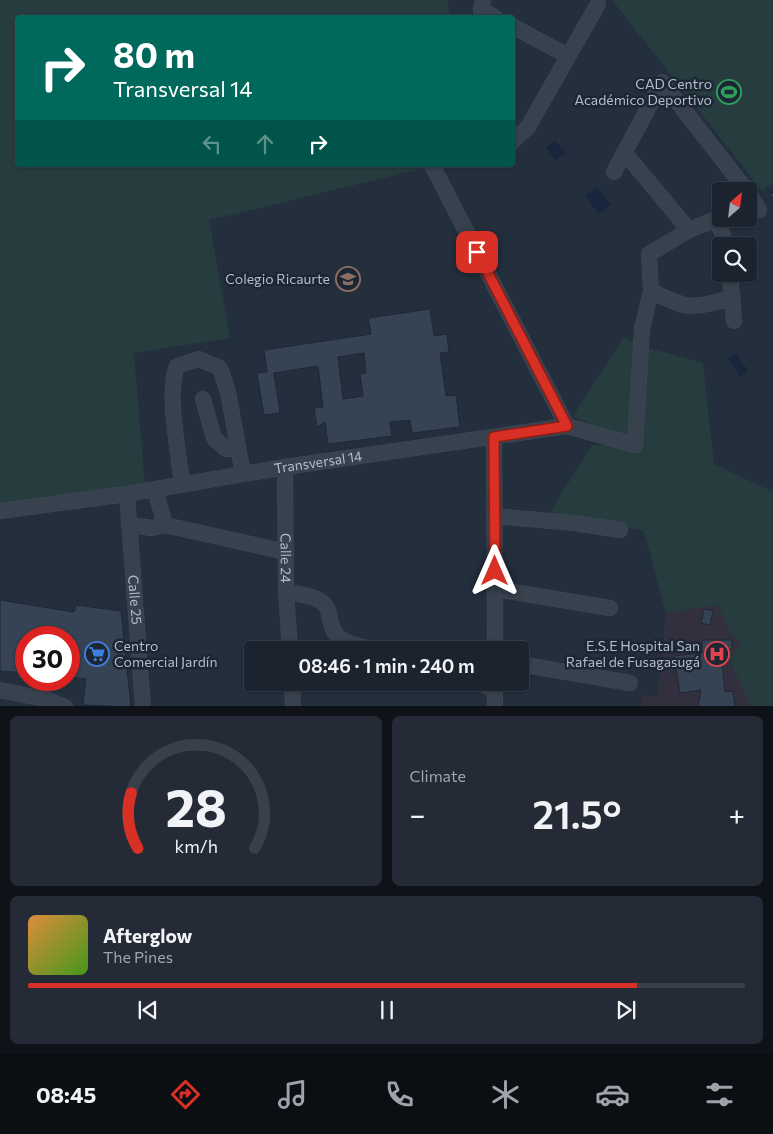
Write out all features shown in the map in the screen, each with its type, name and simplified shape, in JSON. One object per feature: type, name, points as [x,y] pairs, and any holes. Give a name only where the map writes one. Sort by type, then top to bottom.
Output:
[{"type":"street","points":[[483,0],[481,9],[491,15]]},
{"type":"street","points":[[515,139],[528,127],[598,4]]},
{"type":"street","points":[[515,28],[568,56]]},
{"type":"street","points":[[614,172],[662,82],[740,182]]},
{"type":"street","points":[[624,152],[688,230]]},
{"type":"street","points":[[433,167],[567,426]]},
{"type":"street","points":[[712,221],[688,230],[649,254],[651,291],[681,306],[694,307],[733,298]]},
{"type":"street","points":[[731,282],[734,321]]},
{"type":"street","name":"Transversal 14","points":[[0,511],[127,494],[285,467],[567,426],[635,444],[642,329],[651,291]]},
{"type":"street","points":[[182,484],[173,398],[174,375],[177,366],[199,359],[220,368],[228,392],[243,474]]},
{"type":"street","points":[[203,399],[214,438],[226,449],[238,449]]},
{"type":"street","points":[[494,437],[495,641]]},
{"type":"street","name":"Calle 24","points":[[285,467],[286,592],[289,641]]},
{"type":"street","points":[[155,489],[165,525]]},
{"type":"street","name":"Calle 25","points":[[127,494],[143,706]]},
{"type":"street","points":[[494,516],[620,530]]},
{"type":"street","points":[[129,525],[152,528],[165,525],[286,552]]},
{"type":"street","points":[[495,589],[610,608]]},
{"type":"street","points":[[286,592],[319,599],[328,607],[332,627],[337,636],[345,641]]},
{"type":"street","points":[[529,666],[630,683]]},
{"type":"street","points":[[0,690],[45,698],[65,706]]},
{"type":"street","points":[[292,691],[293,706]]},
{"type":"street","points":[[495,691],[495,706]]},
{"type":"shaded area","name":"E.S.E Hospital San Rafael de Fusagasugá","points":[[656,578],[773,585],[773,706],[642,706],[642,695],[657,697],[666,613]]},
{"type":"green space","points":[[0,0],[448,0],[450,15],[15,15],[15,167],[425,168],[209,220],[230,338],[134,353],[145,486],[0,506]]},
{"type":"green space","name":"CAD Centro Académico Deportivo","points":[[612,0],[773,0],[773,183],[762,191],[758,186],[758,182],[755,182]]},
{"type":"green space","points":[[624,337],[641,346],[703,363],[714,464],[773,492],[773,706],[751,706],[729,658],[742,646],[731,633],[718,605],[666,613],[644,531],[550,512],[592,445],[627,445],[628,441],[573,416]]},
{"type":"water","points":[[555,141],[566,153],[556,160],[546,148]]},
{"type":"water","points":[[597,187],[611,205],[599,214],[585,196]]},
{"type":"water","points":[[736,353],[748,371],[740,376],[728,358]]},
{"type":"building","points":[[430,309],[434,336],[447,334],[449,352],[440,353],[446,396],[456,395],[460,427],[412,433],[410,420],[390,422],[392,436],[328,444],[325,422],[317,427],[314,408],[323,407],[318,366],[274,373],[280,413],[264,415],[257,373],[267,372],[264,350],[371,334],[368,318]],"holes":[[[364,353],[366,373],[360,374],[363,396],[343,399],[338,357]]]},
{"type":"building","name":"Centro Comercial Jardín","points":[[0,600],[74,612],[76,605],[121,611],[131,706],[83,705],[86,679],[80,678],[80,626],[15,626],[15,672],[0,671]]},
{"type":"building","points":[[704,609],[713,611],[710,625],[701,623]]},
{"type":"building","points":[[702,640],[732,640],[732,649],[720,649],[725,692],[733,691],[735,706],[698,706],[701,690],[680,693],[674,656],[702,653]]},
{"type":"place","name":"CAD Centro Académico Deportivo","points":[[729,92]]},
{"type":"place","name":"Colegio Ricaurte","points":[[348,279]]},
{"type":"place","name":"Centro Comercial Jardín","points":[[97,654]]},
{"type":"place","name":"E.S.E Hospital San Rafael de Fusagasugá","points":[[717,654]]},
{"type":"route","points":[[477,252],[567,426],[494,437],[495,571]]}]
